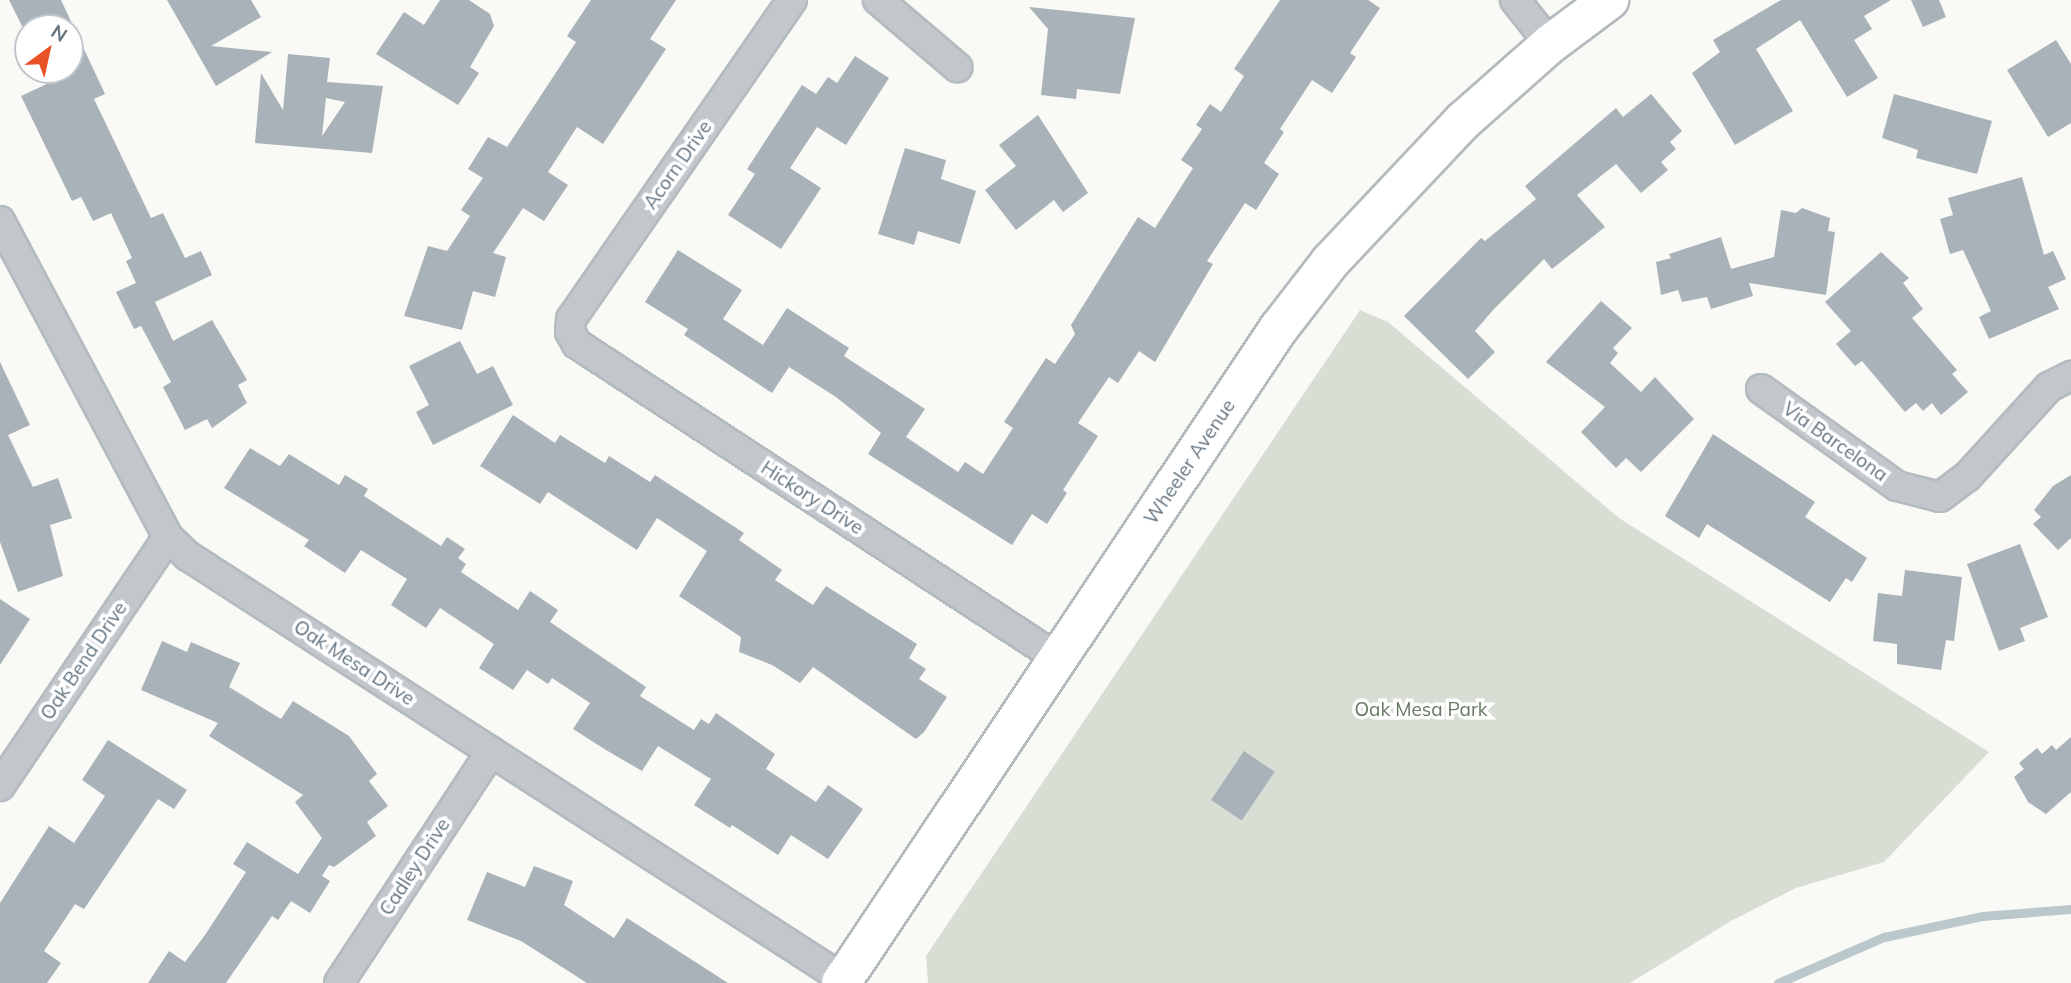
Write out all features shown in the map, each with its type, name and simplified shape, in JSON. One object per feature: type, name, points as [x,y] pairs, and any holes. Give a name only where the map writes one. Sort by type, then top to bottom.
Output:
[{"type":"main road","name":"Wheeler Avenue","points":[[842,981],[1279,328],[1331,262],[1421,163],[1550,44],[1609,0]]},
{"type":"street","name":"Acorn Drive","points":[[570,332],[571,319],[792,0]]},
{"type":"street","points":[[878,0],[957,67]]},
{"type":"street","points":[[1515,0],[1550,44]]},
{"type":"street","name":"Oak Mesa Drive","points":[[0,221],[168,537],[188,556],[842,981]]},
{"type":"street","name":"Hickory Drive","points":[[570,332],[577,344],[1059,659]]},
{"type":"street","name":"Via Barcelona","points":[[1761,389],[1897,486],[1940,497],[1967,477],[2049,387],[2071,376]]},
{"type":"street","name":"Oak Bend Drive","points":[[0,786],[168,537]]},
{"type":"street","name":"Cadley Drive","points":[[339,983],[491,752]]},
{"type":"green space","name":"Oak Mesa Park","points":[[1360,310],[1388,322],[1619,518],[1989,752],[1884,862],[1796,888],[1731,921],[1630,983],[928,983],[926,956]]},
{"type":"building","points":[[9,0],[61,0],[68,14],[16,14]]},
{"type":"building","points":[[167,0],[251,0],[261,17],[211,46],[272,52],[216,86]]},
{"type":"building","points":[[440,0],[469,0],[490,14],[494,26],[470,67],[479,73],[458,105],[376,54],[404,12],[424,25]]},
{"type":"building","points":[[591,0],[676,0],[650,39],[666,49],[603,144],[577,127],[548,172],[568,185],[544,221],[523,208],[493,253],[506,257],[495,297],[473,291],[462,330],[404,316],[428,246],[447,251],[470,216],[461,210],[483,178],[468,169],[488,137],[507,147],[576,42],[567,36]]},
{"type":"building","points":[[1280,0],[1368,0],[1380,8],[1350,53],[1356,57],[1332,93],[1312,80],[1280,129],[1284,132],[1264,163],[1279,174],[1256,210],[1245,203],[1207,261],[1213,264],[1155,362],[1139,351],[1118,383],[1109,377],[1078,423],[1098,436],[1063,490],[1067,493],[1047,524],[1032,514],[1012,545],[868,454],[881,433],[836,397],[789,367],[772,393],[684,335],[688,329],[645,302],[678,250],[742,290],[723,319],[763,345],[787,308],[849,348],[844,356],[925,409],[906,437],[958,472],[965,462],[983,474],[1013,428],[1004,422],[1046,358],[1055,364],[1075,334],[1071,325],[1138,217],[1155,228],[1193,168],[1181,160],[1202,129],[1196,125],[1210,104],[1221,112],[1244,76],[1234,69]]},
{"type":"building","points":[[1781,0],[1891,0],[1864,16],[1872,29],[1854,40],[1878,78],[1847,97],[1800,20],[1756,49],[1793,111],[1735,145],[1692,73],[1720,52],[1713,40]]},
{"type":"building","points":[[1911,0],[1939,0],[1946,17],[1923,27]]},
{"type":"building","points":[[1029,7],[1135,18],[1120,94],[1077,89],[1076,99],[1041,95],[1048,29]]},
{"type":"building","points":[[2056,40],[2071,64],[2071,123],[2048,137],[2007,70]]},
{"type":"building","points":[[84,49],[105,94],[94,99],[151,218],[163,213],[185,258],[201,251],[212,275],[155,302],[173,341],[212,320],[247,380],[238,385],[247,403],[212,428],[207,419],[185,430],[163,387],[171,382],[141,326],[134,329],[116,292],[136,283],[126,261],[132,258],[111,213],[93,221],[81,197],[72,201],[21,96],[47,84],[84,84]]},
{"type":"building","points":[[288,54],[330,58],[327,82],[383,86],[372,153],[255,143],[261,73],[283,110]],"holes":[[[326,98],[345,102],[322,136]]]},
{"type":"building","points":[[855,56],[889,78],[846,145],[817,127],[790,168],[821,188],[781,249],[728,215],[755,174],[747,169],[802,85],[816,94],[828,77],[837,83]]},
{"type":"building","points":[[1651,94],[1682,131],[1670,142],[1676,149],[1661,162],[1668,170],[1641,193],[1616,164],[1577,195],[1605,227],[1552,269],[1544,259],[1494,309],[1475,331],[1495,352],[1468,379],[1404,316],[1481,238],[1485,241],[1536,199],[1525,186],[1616,108],[1623,117]]},
{"type":"building","points":[[1894,94],[1992,121],[1977,174],[1916,158],[1918,150],[1882,138]]},
{"type":"building","points":[[1038,115],[1088,193],[1063,212],[1054,200],[1016,230],[985,190],[1016,166],[999,145]]},
{"type":"building","points":[[905,148],[946,160],[941,179],[976,191],[960,244],[918,231],[914,245],[878,234]]},
{"type":"building","points":[[2022,177],[2044,255],[2053,251],[2066,279],[2048,287],[2059,309],[1989,339],[1979,317],[1991,311],[1963,250],[1950,254],[1940,219],[1953,215],[1948,198]]},
{"type":"building","points":[[1802,208],[1830,218],[1828,231],[1835,232],[1826,295],[1749,283],[1753,296],[1711,309],[1707,297],[1682,302],[1678,290],[1661,295],[1656,262],[1671,258],[1669,254],[1721,237],[1731,269],[1774,257],[1781,210],[1796,213]]},
{"type":"building","points":[[1881,252],[1909,278],[1903,283],[1923,309],[1912,318],[1957,370],[1952,374],[1968,392],[1941,415],[1932,403],[1923,411],[1916,403],[1905,412],[1862,361],[1855,366],[1836,344],[1851,331],[1825,302]]},
{"type":"building","points":[[1601,301],[1632,328],[1613,348],[1618,353],[1610,363],[1641,392],[1655,377],[1694,419],[1641,472],[1626,458],[1616,468],[1581,432],[1605,407],[1546,362]]},
{"type":"building","points":[[460,341],[477,374],[493,366],[513,405],[433,445],[416,412],[429,405],[409,366]]},
{"type":"building","points":[[0,362],[30,425],[8,435],[33,487],[58,478],[72,518],[50,525],[63,576],[18,592],[0,542]]},
{"type":"building","points":[[513,415],[555,443],[560,435],[605,463],[609,456],[650,482],[655,475],[744,533],[739,540],[782,570],[775,580],[813,605],[826,586],[917,644],[909,658],[926,669],[919,679],[947,697],[924,732],[916,739],[813,667],[800,683],[772,665],[739,652],[741,637],[679,596],[707,551],[657,518],[637,550],[548,492],[540,504],[480,466]]},
{"type":"building","points":[[1713,434],[1815,502],[1805,517],[1867,558],[1852,582],[1846,578],[1830,602],[1707,524],[1699,538],[1665,516]]},
{"type":"building","points":[[250,448],[280,466],[289,454],[339,485],[345,475],[368,489],[364,496],[441,546],[447,537],[465,549],[458,558],[466,564],[461,572],[518,610],[530,591],[558,610],[550,622],[646,687],[640,696],[694,730],[701,719],[709,724],[716,713],[775,754],[766,769],[816,802],[828,785],[863,809],[828,859],[791,835],[778,855],[732,825],[730,828],[694,805],[711,779],[658,746],[642,771],[606,750],[573,729],[590,703],[552,678],[548,684],[527,670],[513,690],[479,668],[494,644],[440,608],[426,628],[391,605],[407,579],[361,550],[345,573],[304,546],[309,540],[224,488]]},
{"type":"building","points":[[2071,475],[2071,538],[2058,550],[2033,524],[2041,517],[2034,510],[2053,486]]},
{"type":"building","points":[[2020,544],[2048,617],[2020,628],[2025,641],[1999,651],[1967,564]]},
{"type":"building","points":[[1905,570],[1962,577],[1954,641],[1946,640],[1941,670],[1897,664],[1897,644],[1873,641],[1878,593],[1902,596]]},
{"type":"building","points":[[0,599],[30,619],[0,665]]},
{"type":"building","points":[[162,641],[187,652],[191,642],[240,663],[229,687],[281,719],[293,701],[349,736],[377,774],[369,781],[388,806],[367,822],[376,836],[334,867],[329,865],[322,876],[330,881],[310,913],[291,901],[278,920],[272,916],[226,983],[148,983],[169,951],[185,962],[205,935],[246,872],[233,864],[247,842],[298,874],[322,838],[295,802],[303,795],[209,736],[218,723],[141,690]]},
{"type":"building","points":[[2071,737],[2071,792],[2046,814],[2028,802],[2014,777],[2024,769],[2019,763],[2037,748],[2042,754],[2052,745],[2056,750]]},
{"type":"building","points":[[108,740],[187,790],[174,809],[158,799],[84,909],[75,904],[44,951],[61,963],[47,983],[0,983],[0,903],[49,826],[74,843],[105,796],[82,780]]},
{"type":"building","points":[[1244,751],[1275,772],[1242,821],[1211,800]]},
{"type":"building","points":[[534,866],[573,881],[564,905],[614,938],[627,918],[728,983],[587,983],[521,941],[467,920],[487,872],[525,887]]},
{"type":"waterway","points":[[1778,983],[1884,937],[1982,916],[2071,909]]}]
